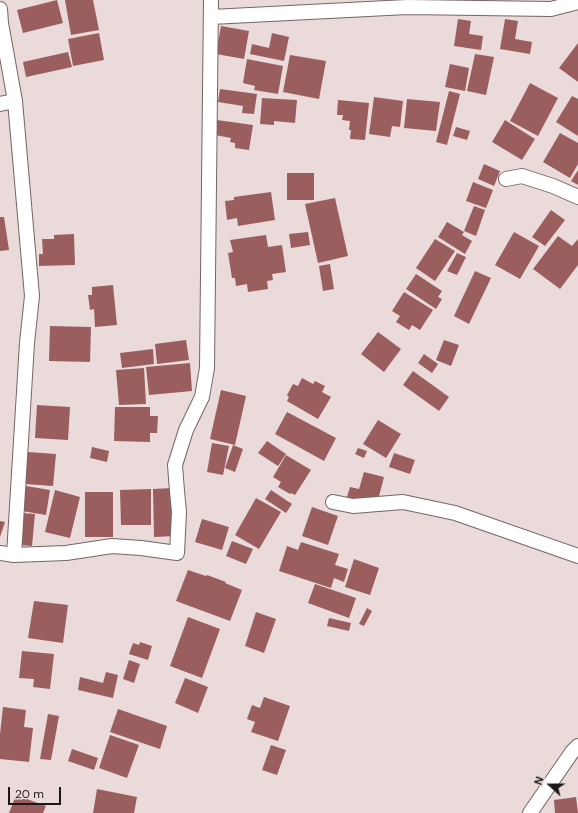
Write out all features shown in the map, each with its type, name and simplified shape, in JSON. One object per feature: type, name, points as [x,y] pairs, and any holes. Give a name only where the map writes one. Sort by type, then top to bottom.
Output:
[{"type":"street","points":[[0,553],[14,555],[66,554],[112,546],[177,553],[179,512],[175,465],[186,430],[202,397],[207,368],[211,0]]},
{"type":"street","points":[[211,17],[407,7],[551,9],[578,2]]},
{"type":"street","points":[[0,9],[1,23],[15,101],[32,296],[27,343],[14,555]]},
{"type":"street","points":[[0,104],[15,101]]},
{"type":"street","points":[[506,179],[522,176],[553,186],[578,197]]},
{"type":"street","points":[[333,502],[353,506],[403,502],[455,513],[578,556]]},
{"type":"street","points":[[530,813],[572,752],[578,746]]},
{"type":"building","points":[[57,0],[63,23],[23,33],[17,10]]},
{"type":"building","points":[[65,0],[93,0],[99,30],[71,35]]},
{"type":"building","points":[[458,19],[471,21],[469,34],[483,36],[481,50],[454,46]]},
{"type":"building","points":[[505,19],[518,21],[515,39],[532,42],[530,54],[500,49]]},
{"type":"building","points":[[221,26],[249,31],[244,59],[216,54]]},
{"type":"building","points":[[99,33],[104,60],[73,66],[68,39]]},
{"type":"building","points":[[272,33],[289,37],[284,61],[250,54],[252,44],[269,48]]},
{"type":"building","points":[[578,43],[578,82],[559,68]]},
{"type":"building","points":[[68,52],[72,67],[26,77],[23,62]]},
{"type":"building","points":[[475,54],[494,57],[486,95],[467,91]]},
{"type":"building","points":[[290,55],[326,61],[319,99],[283,92]]},
{"type":"building","points":[[247,59],[283,66],[278,94],[254,90],[255,86],[243,83]]},
{"type":"building","points":[[450,64],[469,68],[465,91],[445,87]]},
{"type":"building","points":[[530,83],[558,98],[538,136],[510,121]]},
{"type":"building","points":[[220,89],[257,94],[254,114],[242,113],[243,106],[218,102]]},
{"type":"building","points":[[449,91],[460,94],[447,145],[436,142]]},
{"type":"building","points":[[572,96],[578,99],[578,136],[556,122]]},
{"type":"building","points":[[374,97],[403,101],[400,127],[392,126],[390,137],[369,134]]},
{"type":"building","points":[[262,98],[297,100],[295,123],[274,121],[274,125],[260,124]]},
{"type":"building","points":[[407,99],[440,102],[436,131],[404,128]]},
{"type":"building","points":[[338,100],[369,103],[365,140],[350,139],[350,121],[342,120],[343,115],[337,115]]},
{"type":"building","points":[[217,120],[253,125],[249,150],[235,148],[235,143],[230,142],[231,138],[215,135]]},
{"type":"building","points":[[505,120],[535,139],[522,160],[492,142]]},
{"type":"building","points":[[456,127],[470,131],[467,140],[453,136]]},
{"type":"building","points":[[560,133],[578,143],[578,164],[570,178],[543,162]]},
{"type":"building","points":[[484,164],[500,171],[494,186],[478,179]]},
{"type":"building","points":[[578,170],[578,185],[571,181]]},
{"type":"building","points":[[287,173],[314,173],[314,200],[287,200]]},
{"type":"building","points":[[473,182],[493,190],[486,208],[466,201]]},
{"type":"building","points":[[271,192],[275,220],[238,226],[237,218],[227,220],[225,201],[234,200],[234,197]]},
{"type":"building","points":[[335,198],[348,256],[318,263],[305,204]]},
{"type":"building","points":[[474,206],[485,210],[476,236],[464,231]]},
{"type":"building","points":[[551,210],[565,220],[545,246],[532,237]]},
{"type":"building","points":[[0,217],[4,217],[9,250],[0,251]]},
{"type":"building","points":[[447,222],[464,232],[462,235],[472,241],[465,254],[438,237]]},
{"type":"building","points":[[308,232],[310,245],[291,248],[289,234]]},
{"type":"building","points":[[514,232],[539,246],[520,279],[495,265]]},
{"type":"building","points":[[74,234],[75,265],[39,266],[39,254],[43,254],[42,239],[54,239],[54,235]]},
{"type":"building","points":[[266,235],[268,247],[282,245],[286,272],[272,274],[273,280],[267,281],[268,289],[248,292],[247,284],[236,286],[235,278],[232,278],[228,253],[233,252],[230,240]]},
{"type":"building","points":[[558,236],[572,246],[578,239],[578,265],[560,289],[533,269]]},
{"type":"building","points":[[435,239],[455,251],[435,281],[416,268]]},
{"type":"building","points":[[457,253],[466,257],[457,275],[447,271]]},
{"type":"building","points":[[330,264],[334,289],[323,291],[319,266]]},
{"type":"building","points":[[475,271],[491,278],[469,324],[454,316]]},
{"type":"building","points":[[416,274],[442,291],[438,297],[442,299],[436,309],[406,289]]},
{"type":"building","points":[[113,285],[117,325],[95,327],[94,309],[90,310],[88,295],[92,295],[92,287]]},
{"type":"building","points":[[404,292],[433,310],[420,330],[412,325],[409,330],[396,322],[400,316],[392,311]]},
{"type":"building","points":[[50,326],[91,327],[90,362],[49,361]]},
{"type":"building","points":[[378,332],[401,349],[384,372],[361,354]]},
{"type":"building","points":[[186,340],[189,360],[157,364],[155,344]]},
{"type":"building","points":[[444,340],[459,345],[451,366],[436,360]]},
{"type":"building","points":[[153,349],[154,364],[122,368],[120,353]]},
{"type":"building","points":[[424,354],[438,364],[432,373],[418,363]]},
{"type":"building","points":[[190,363],[192,391],[149,395],[146,367]]},
{"type":"building","points":[[144,368],[146,404],[119,405],[116,370]]},
{"type":"building","points":[[413,371],[449,397],[439,411],[403,385]]},
{"type":"building","points":[[302,378],[313,384],[315,381],[325,386],[322,392],[331,397],[318,419],[287,401],[289,397],[287,395],[293,384],[298,386]]},
{"type":"building","points":[[221,390],[246,396],[235,445],[210,439]]},
{"type":"building","points":[[37,405],[70,407],[68,440],[35,438]]},
{"type":"building","points":[[115,407],[150,407],[150,416],[158,416],[157,433],[150,433],[150,442],[114,441]]},
{"type":"building","points":[[287,412],[336,438],[324,461],[275,434]]},
{"type":"building","points":[[378,420],[401,434],[386,458],[363,444]]},
{"type":"building","points":[[267,441],[286,454],[278,466],[258,453]]},
{"type":"building","points":[[212,443],[229,446],[223,475],[207,472]]},
{"type":"building","points":[[233,445],[243,449],[235,472],[225,468]]},
{"type":"building","points":[[92,447],[109,451],[107,462],[90,458]]},
{"type":"building","points":[[358,448],[367,451],[364,458],[355,454]]},
{"type":"building","points":[[28,452],[56,454],[53,486],[25,484]]},
{"type":"building","points":[[394,453],[415,460],[410,474],[389,467]]},
{"type":"building","points":[[286,455],[311,470],[295,495],[290,494],[278,487],[281,482],[273,477]]},
{"type":"building","points":[[364,472],[384,477],[377,504],[347,497],[350,487],[359,489]]},
{"type":"building","points":[[26,486],[50,490],[46,515],[22,511]]},
{"type":"building","points":[[173,488],[175,536],[154,537],[153,489]]},
{"type":"building","points":[[151,489],[151,525],[121,525],[120,490]]},
{"type":"building","points":[[55,490],[80,497],[70,538],[45,532]]},
{"type":"building","points":[[271,490],[292,504],[286,513],[265,499]]},
{"type":"building","points":[[85,492],[113,492],[113,537],[85,537]]},
{"type":"building","points":[[256,498],[281,512],[259,549],[235,535]]},
{"type":"building","points":[[312,507],[338,516],[328,545],[302,536]]},
{"type":"building","points":[[21,513],[35,514],[32,546],[19,545]]},
{"type":"building","points":[[202,519],[229,527],[222,550],[195,542]]},
{"type":"building","points":[[0,521],[5,522],[0,537]]},
{"type":"building","points":[[232,541],[253,549],[246,564],[226,556]]},
{"type":"building","points":[[301,542],[339,554],[335,565],[348,569],[344,582],[334,578],[331,588],[279,571],[287,546],[298,550]]},
{"type":"building","points":[[354,559],[379,568],[370,595],[345,587]]},
{"type":"building","points":[[188,570],[226,582],[225,583],[242,590],[230,621],[176,601]]},
{"type":"building","points":[[315,584],[356,598],[349,618],[308,603]]},
{"type":"building","points":[[34,601],[68,605],[63,643],[28,638]]},
{"type":"building","points":[[367,608],[372,611],[364,626],[359,624]]},
{"type":"building","points":[[256,612],[276,619],[264,653],[245,646]]},
{"type":"building","points":[[188,617],[220,629],[202,678],[170,666]]},
{"type":"building","points":[[329,618],[351,623],[349,631],[327,626]]},
{"type":"building","points":[[140,642],[152,646],[148,660],[129,654],[133,643],[139,645]]},
{"type":"building","points":[[22,651],[54,654],[50,689],[33,687],[34,679],[19,678]]},
{"type":"building","points":[[129,660],[140,664],[134,683],[123,679]]},
{"type":"building","points":[[106,672],[118,675],[113,698],[78,690],[80,677],[103,683]]},
{"type":"building","points":[[185,678],[208,687],[198,713],[175,703]]},
{"type":"building","points":[[264,697],[290,706],[278,741],[251,732],[255,722],[247,719],[252,705],[260,708]]},
{"type":"building","points":[[3,707],[26,710],[24,727],[33,728],[29,762],[0,759],[0,734]]},
{"type":"building","points":[[118,709],[167,726],[160,749],[110,732]]},
{"type":"building","points":[[48,714],[59,716],[51,760],[40,759]]},
{"type":"building","points":[[110,735],[139,745],[127,778],[99,768]]},
{"type":"building","points":[[271,745],[286,750],[277,775],[262,770]]},
{"type":"building","points":[[72,749],[98,758],[94,770],[68,761]]},
{"type":"building","points":[[97,789],[137,797],[134,813],[93,813]]},
{"type":"building","points":[[16,795],[46,806],[43,813],[9,813]]},
{"type":"building","points":[[576,797],[578,813],[555,813],[554,800]]}]
